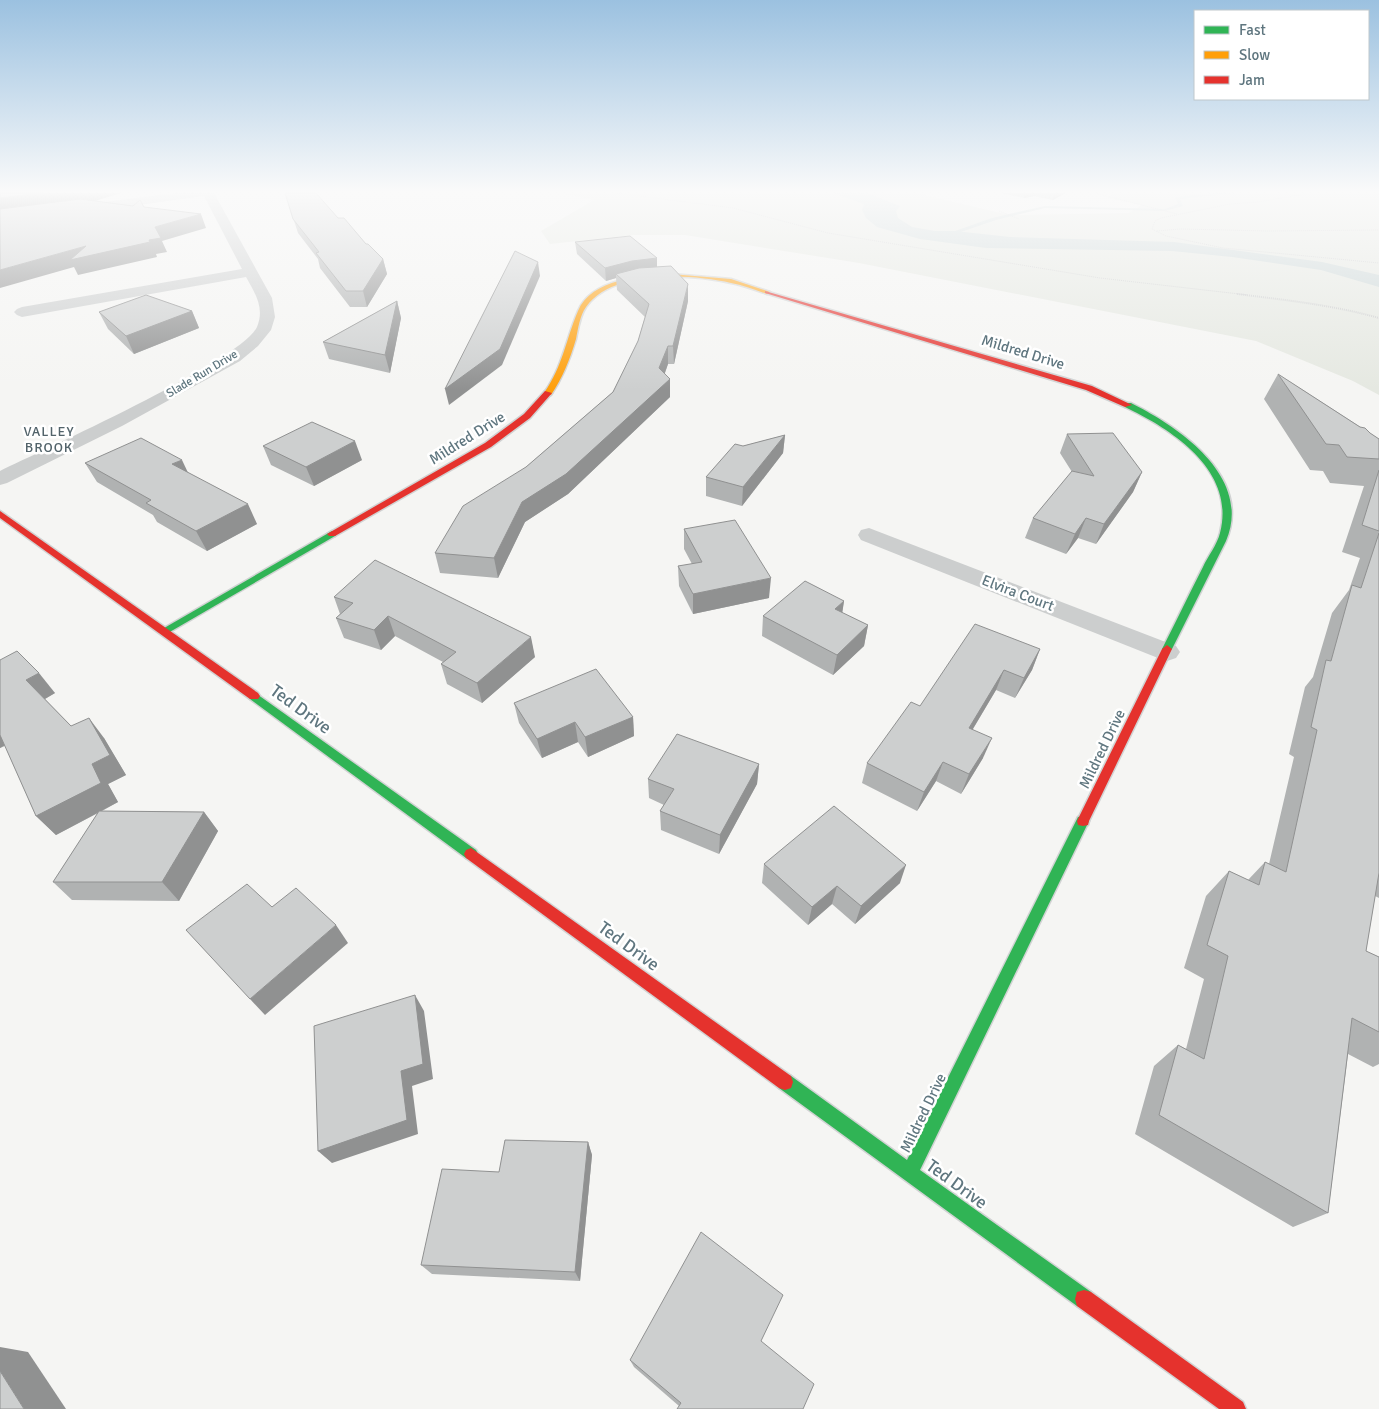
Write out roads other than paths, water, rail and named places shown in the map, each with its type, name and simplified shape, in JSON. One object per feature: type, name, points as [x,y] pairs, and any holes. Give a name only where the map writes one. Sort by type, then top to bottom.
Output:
[{"type":"street","name":"Slade Run Drive","points":[[0,479],[160,399],[223,364],[247,347],[261,333],[268,317],[265,298],[243,259]]},
{"type":"street","points":[[22,312],[250,272]]},
{"type":"street","name":"Mildred Drive","points":[[164,630],[488,445],[517,424],[540,403],[557,380],[583,306],[600,291],[636,279],[679,275],[728,280],[1090,388],[1149,414],[1177,432],[1200,452],[1216,474],[1226,495],[1228,516],[1225,532],[910,1172]]},
{"type":"street","name":"Ted Drive","points":[[0,514],[164,630],[1236,1409]]},
{"type":"street","name":"Elvira Court","points":[[869,535],[1167,652]]},
{"type":"district","name":"VALLEY BROOK","points":[[49,440]]}]
